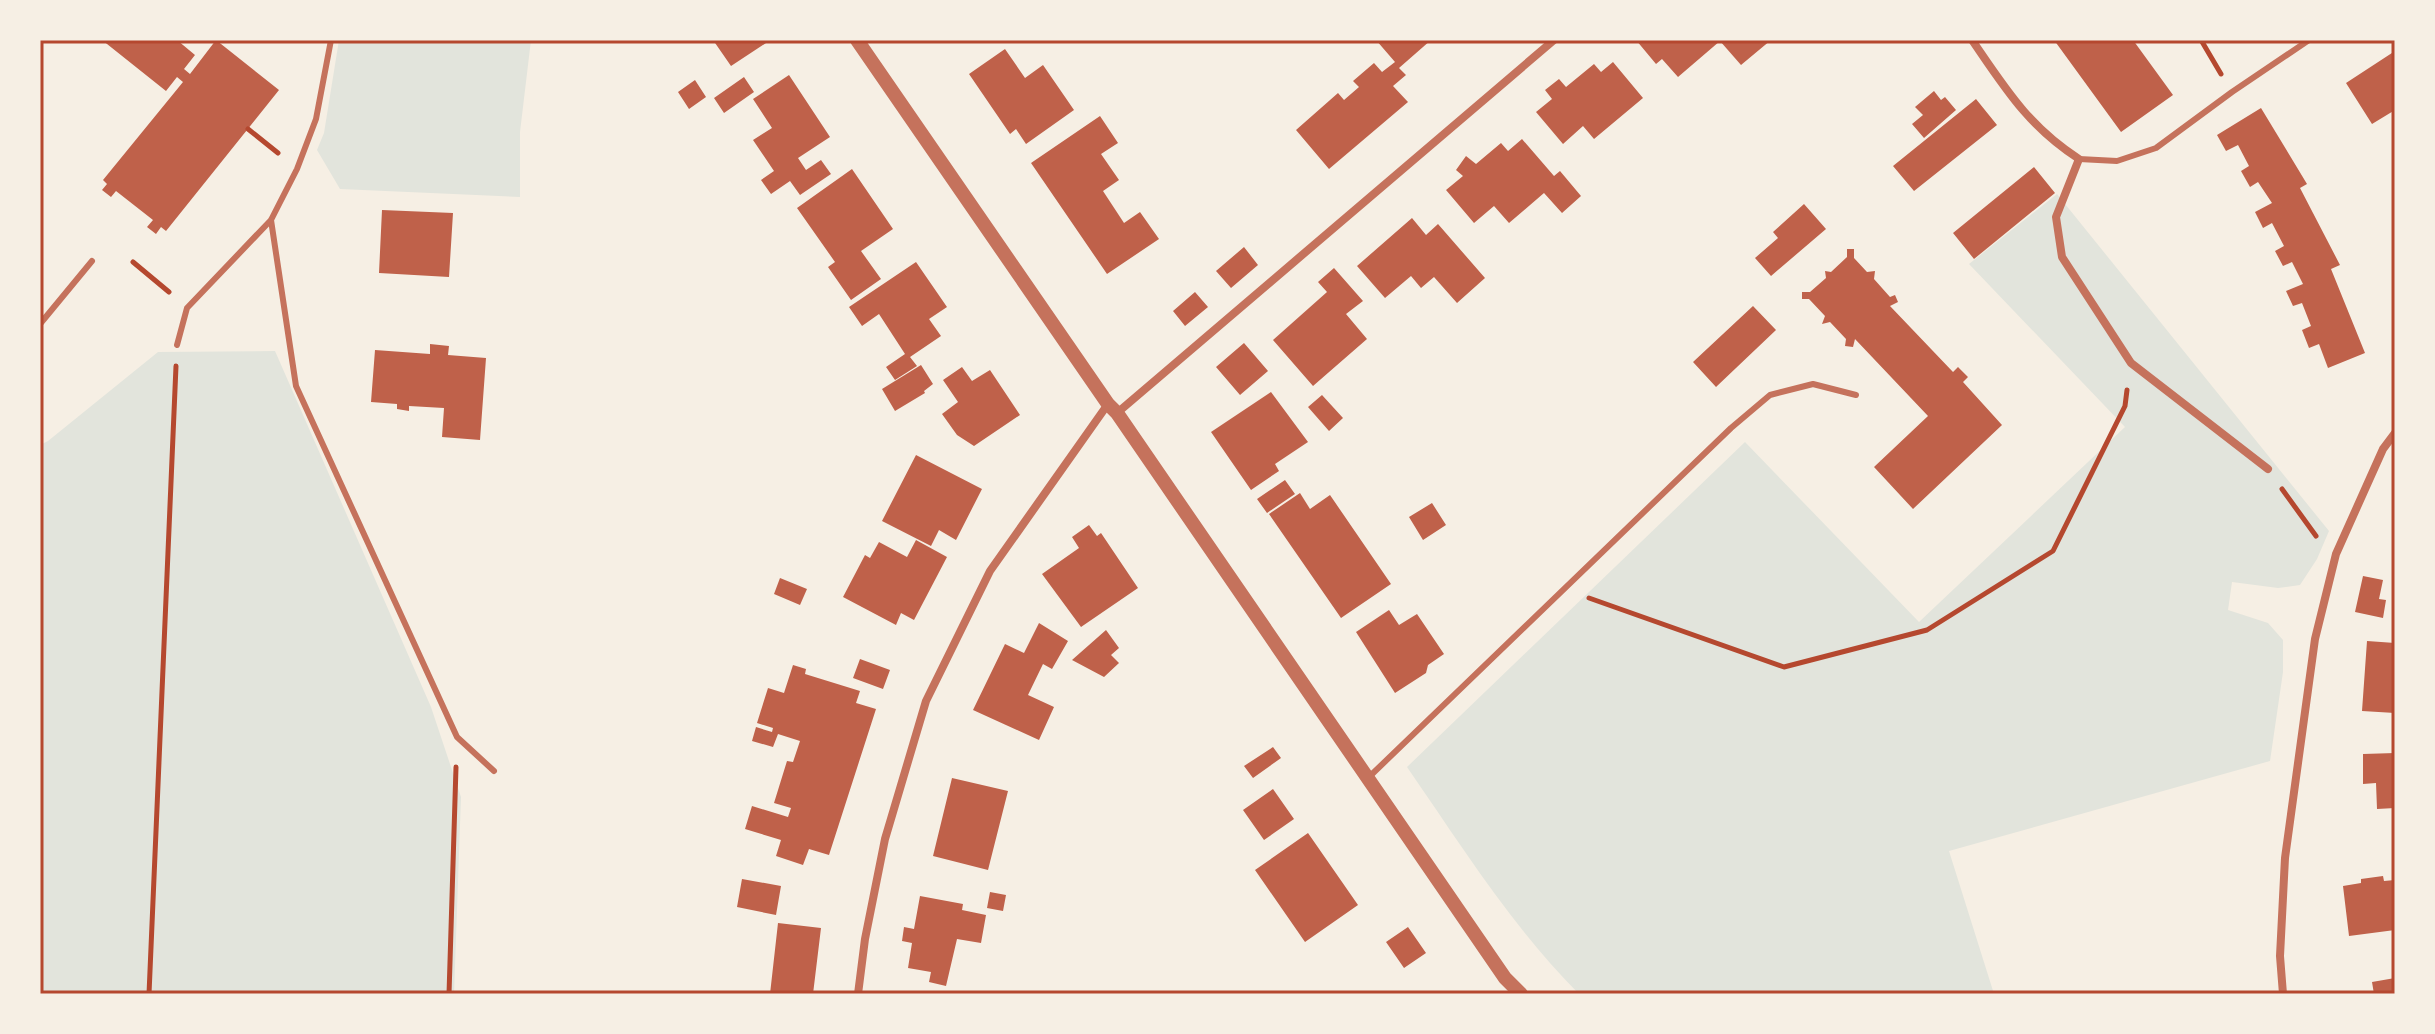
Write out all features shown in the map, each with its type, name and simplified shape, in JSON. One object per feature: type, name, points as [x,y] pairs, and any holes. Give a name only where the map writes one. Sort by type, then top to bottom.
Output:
[{"type":"street","points":[[857,40],[1367,780],[1505,978],[1521,994]]},
{"type":"street","points":[[858,994],[865,939],[885,839],[926,701],[990,571],[1112,408],[1554,40]]},
{"type":"street","points":[[1972,40],[2014,101],[2051,141],[2079,159],[2056,217],[2062,257],[2131,363],[2268,469]]},
{"type":"street","points":[[2283,994],[2280,956],[2285,858],[2315,639],[2336,554],[2383,449],[2395,433]]},
{"type":"lane","points":[[177,345],[187,308],[271,220],[297,169],[316,119],[331,40]]},
{"type":"lane","points":[[2079,159],[2117,161],[2156,148],[2309,40]]},
{"type":"lane","points":[[271,220],[296,386],[457,737],[494,771]]},
{"type":"lane","points":[[40,324],[92,261]]},
{"type":"lane","points":[[1367,780],[1731,428],[1770,395],[1813,384],[1856,395]]},
{"type":"path","points":[[2201,40],[2232,92]]},
{"type":"path","points":[[248,129],[297,169]]},
{"type":"path","points":[[133,262],[187,308]]},
{"type":"path","points":[[149,994],[177,345]]},
{"type":"path","points":[[1566,589],[1784,667],[1927,630],[2053,551],[2125,406],[2131,363]]},
{"type":"path","points":[[2268,469],[2314,533]]},
{"type":"path","points":[[449,994],[457,737]]},
{"type":"shaded area","points":[[339,40],[531,40],[520,132],[520,197],[340,189],[317,150],[324,133]]},
{"type":"shaded area","points":[[2057,194],[2329,531],[2317,559],[2300,585],[2278,588],[2232,582],[2228,610],[2268,623],[2283,640],[2283,672],[2270,761],[1949,851],[1994,994],[1579,994],[1509,913],[1407,767],[1745,442],[1919,622],[2125,427],[1969,264]]},
{"type":"shaded area","points":[[275,351],[431,707],[461,797],[454,994],[40,994],[40,445],[158,352]]},
{"type":"building","points":[[102,40],[177,40],[195,55],[184,69],[190,74],[216,40],[279,90],[166,231],[161,227],[156,234],[147,227],[153,220],[116,191],[111,197],[102,190],[107,184],[103,180],[183,82],[177,77],[166,91]]},
{"type":"building","points":[[713,40],[764,40],[766,43],[731,66]]},
{"type":"building","points":[[1376,40],[1431,40],[1399,68],[1406,75],[1393,86],[1408,102],[1329,169],[1296,130],[1338,93],[1344,100],[1359,87],[1353,81],[1374,63],[1382,72],[1395,62]]},
{"type":"building","points":[[1636,40],[1771,40],[1741,65],[1720,41],[1678,77],[1662,59],[1656,64]]},
{"type":"building","points":[[2054,40],[2133,40],[2173,95],[2121,132]]},
{"type":"building","points":[[1005,49],[1025,78],[1043,65],[1074,110],[1026,144],[1016,129],[1010,134],[969,74]]},
{"type":"building","points":[[2395,51],[2395,110],[2372,124],[2346,83]]},
{"type":"building","points":[[1613,62],[1643,98],[1594,139],[1583,126],[1563,144],[1536,112],[1552,99],[1545,90],[1559,79],[1566,87],[1594,64],[1601,72]]},
{"type":"building","points":[[789,75],[830,137],[798,158],[806,170],[821,160],[831,174],[800,195],[790,181],[771,194],[761,180],[774,171],[753,140],[772,128],[753,99]]},
{"type":"building","points":[[744,77],[754,92],[724,113],[714,98]]},
{"type":"building","points":[[695,80],[706,97],[689,109],[678,92]]},
{"type":"building","points":[[1934,91],[1941,100],[1945,97],[1956,110],[1924,138],[1912,124],[1923,115],[1915,107]]},
{"type":"building","points":[[1976,99],[1997,125],[1914,191],[1893,166]]},
{"type":"building","points":[[2261,108],[2307,184],[2300,188],[2340,265],[2331,269],[2365,353],[2328,368],[2319,344],[2309,348],[2302,330],[2311,326],[2302,303],[2293,306],[2286,291],[2303,284],[2292,262],[2283,266],[2275,251],[2284,246],[2272,223],[2263,228],[2255,212],[2272,203],[2258,182],[2250,187],[2241,171],[2249,166],[2238,145],[2226,151],[2217,135]]},
{"type":"building","points":[[1100,116],[1118,143],[1101,154],[1119,180],[1103,191],[1124,223],[1140,212],[1159,239],[1107,274],[1031,163]]},
{"type":"building","points":[[1522,139],[1554,176],[1560,171],[1581,196],[1562,213],[1544,193],[1509,223],[1494,206],[1474,223],[1446,190],[1463,176],[1456,170],[1466,156],[1476,164],[1501,143],[1508,151]]},
{"type":"building","points":[[2034,167],[2055,193],[1974,259],[1953,233]]},
{"type":"building","points":[[852,169],[893,229],[861,251],[881,279],[851,300],[828,267],[835,262],[797,208]]},
{"type":"building","points":[[1804,204],[1826,229],[1771,276],[1755,258],[1778,238],[1773,232]]},
{"type":"building","points":[[382,210],[453,213],[449,277],[379,273]]},
{"type":"building","points":[[1412,218],[1426,235],[1438,224],[1485,278],[1457,303],[1434,277],[1421,288],[1411,276],[1385,298],[1357,266]]},
{"type":"building","points":[[1244,247],[1258,265],[1231,288],[1216,271]]},
{"type":"building","points":[[1847,249],[1854,249],[1854,258],[1867,272],[1875,271],[1874,279],[1890,297],[1895,295],[1898,302],[1890,306],[1953,372],[1958,367],[1968,377],[1963,382],[2002,425],[1913,509],[1874,467],[1928,416],[1855,339],[1853,347],[1845,346],[1846,339],[1830,322],[1822,324],[1825,316],[1809,299],[1802,299],[1802,292],[1810,292],[1826,278],[1825,271],[1831,272],[1847,257]]},
{"type":"building","points":[[916,262],[947,307],[929,319],[941,336],[910,357],[917,366],[895,380],[886,367],[905,354],[879,314],[862,326],[849,307]]},
{"type":"building","points":[[1334,268],[1363,301],[1346,314],[1367,339],[1313,386],[1273,340],[1327,292],[1318,282]]},
{"type":"building","points":[[1195,292],[1208,307],[1185,326],[1173,311]]},
{"type":"building","points":[[1753,306],[1776,330],[1716,387],[1693,362]]},
{"type":"building","points":[[1244,343],[1268,371],[1240,395],[1216,367]]},
{"type":"building","points":[[430,344],[449,346],[448,355],[486,358],[480,440],[442,437],[444,408],[409,406],[409,411],[397,409],[397,404],[371,402],[375,350],[430,354]]},
{"type":"building","points":[[921,365],[933,384],[925,393],[895,411],[882,389]]},
{"type":"building","points":[[962,367],[972,381],[990,370],[1020,415],[974,446],[957,435],[942,414],[958,402],[943,380]]},
{"type":"building","points":[[1271,392],[1308,442],[1275,464],[1279,471],[1251,490],[1211,432]]},
{"type":"building","points":[[1322,395],[1343,418],[1329,431],[1308,407]]},
{"type":"building","points":[[916,455],[982,489],[956,540],[939,530],[931,546],[882,521]]},
{"type":"building","points":[[1285,480],[1295,494],[1267,513],[1257,499]]},
{"type":"building","points":[[1300,493],[1310,509],[1330,495],[1391,584],[1341,618],[1269,514]]},
{"type":"building","points":[[1432,503],[1446,525],[1423,540],[1409,517]]},
{"type":"building","points":[[1089,525],[1097,536],[1101,533],[1138,588],[1081,627],[1042,574],[1079,548],[1072,537]]},
{"type":"building","points":[[916,540],[947,557],[914,620],[901,613],[896,625],[843,597],[865,555],[870,558],[879,542],[907,557]]},
{"type":"building","points":[[2363,576],[2383,580],[2379,599],[2386,600],[2383,618],[2355,612]]},
{"type":"building","points":[[780,578],[807,589],[800,605],[774,594]]},
{"type":"building","points":[[1389,610],[1399,625],[1417,614],[1444,654],[1428,665],[1426,673],[1395,693],[1356,632]]},
{"type":"building","points":[[1039,623],[1068,641],[1052,669],[1043,664],[1028,695],[1054,707],[1039,740],[973,710],[1005,644],[1024,653]]},
{"type":"building","points":[[1106,630],[1119,648],[1111,655],[1119,663],[1104,677],[1072,660]]},
{"type":"building","points":[[2367,641],[2395,643],[2395,713],[2362,711]]},
{"type":"building","points":[[860,659],[890,670],[883,689],[853,678]]},
{"type":"building","points":[[793,665],[806,669],[805,674],[860,691],[856,703],[876,709],[829,855],[809,849],[803,865],[776,856],[781,840],[745,829],[752,806],[788,817],[791,808],[774,803],[787,761],[793,762],[800,741],[778,734],[773,747],[752,741],[756,727],[772,732],[773,728],[757,723],[768,688],[784,693]]},
{"type":"building","points":[[1273,747],[1281,758],[1253,778],[1244,766]]},
{"type":"building","points":[[2395,753],[2395,808],[2377,809],[2376,783],[2363,784],[2363,754]]},
{"type":"building","points":[[952,778],[1008,791],[988,870],[933,856]]},
{"type":"building","points":[[1273,789],[1294,819],[1264,840],[1243,810]]},
{"type":"building","points":[[1308,833],[1358,905],[1305,942],[1255,870]]},
{"type":"building","points":[[2383,876],[2384,881],[2395,880],[2395,930],[2349,936],[2343,886],[2361,883],[2361,879]]},
{"type":"building","points":[[742,879],[781,886],[776,915],[737,907]]},
{"type":"building","points":[[990,892],[1006,895],[1003,911],[987,908]]},
{"type":"building","points":[[920,896],[963,904],[962,910],[986,915],[981,943],[957,939],[946,986],[929,982],[931,972],[908,968],[912,943],[902,941],[904,927],[914,929]]},
{"type":"building","points":[[778,923],[821,928],[813,994],[770,994]]},
{"type":"building","points":[[1408,927],[1426,953],[1404,968],[1386,942]]},
{"type":"building","points":[[2395,978],[2395,994],[2374,994],[2372,982]]}]
